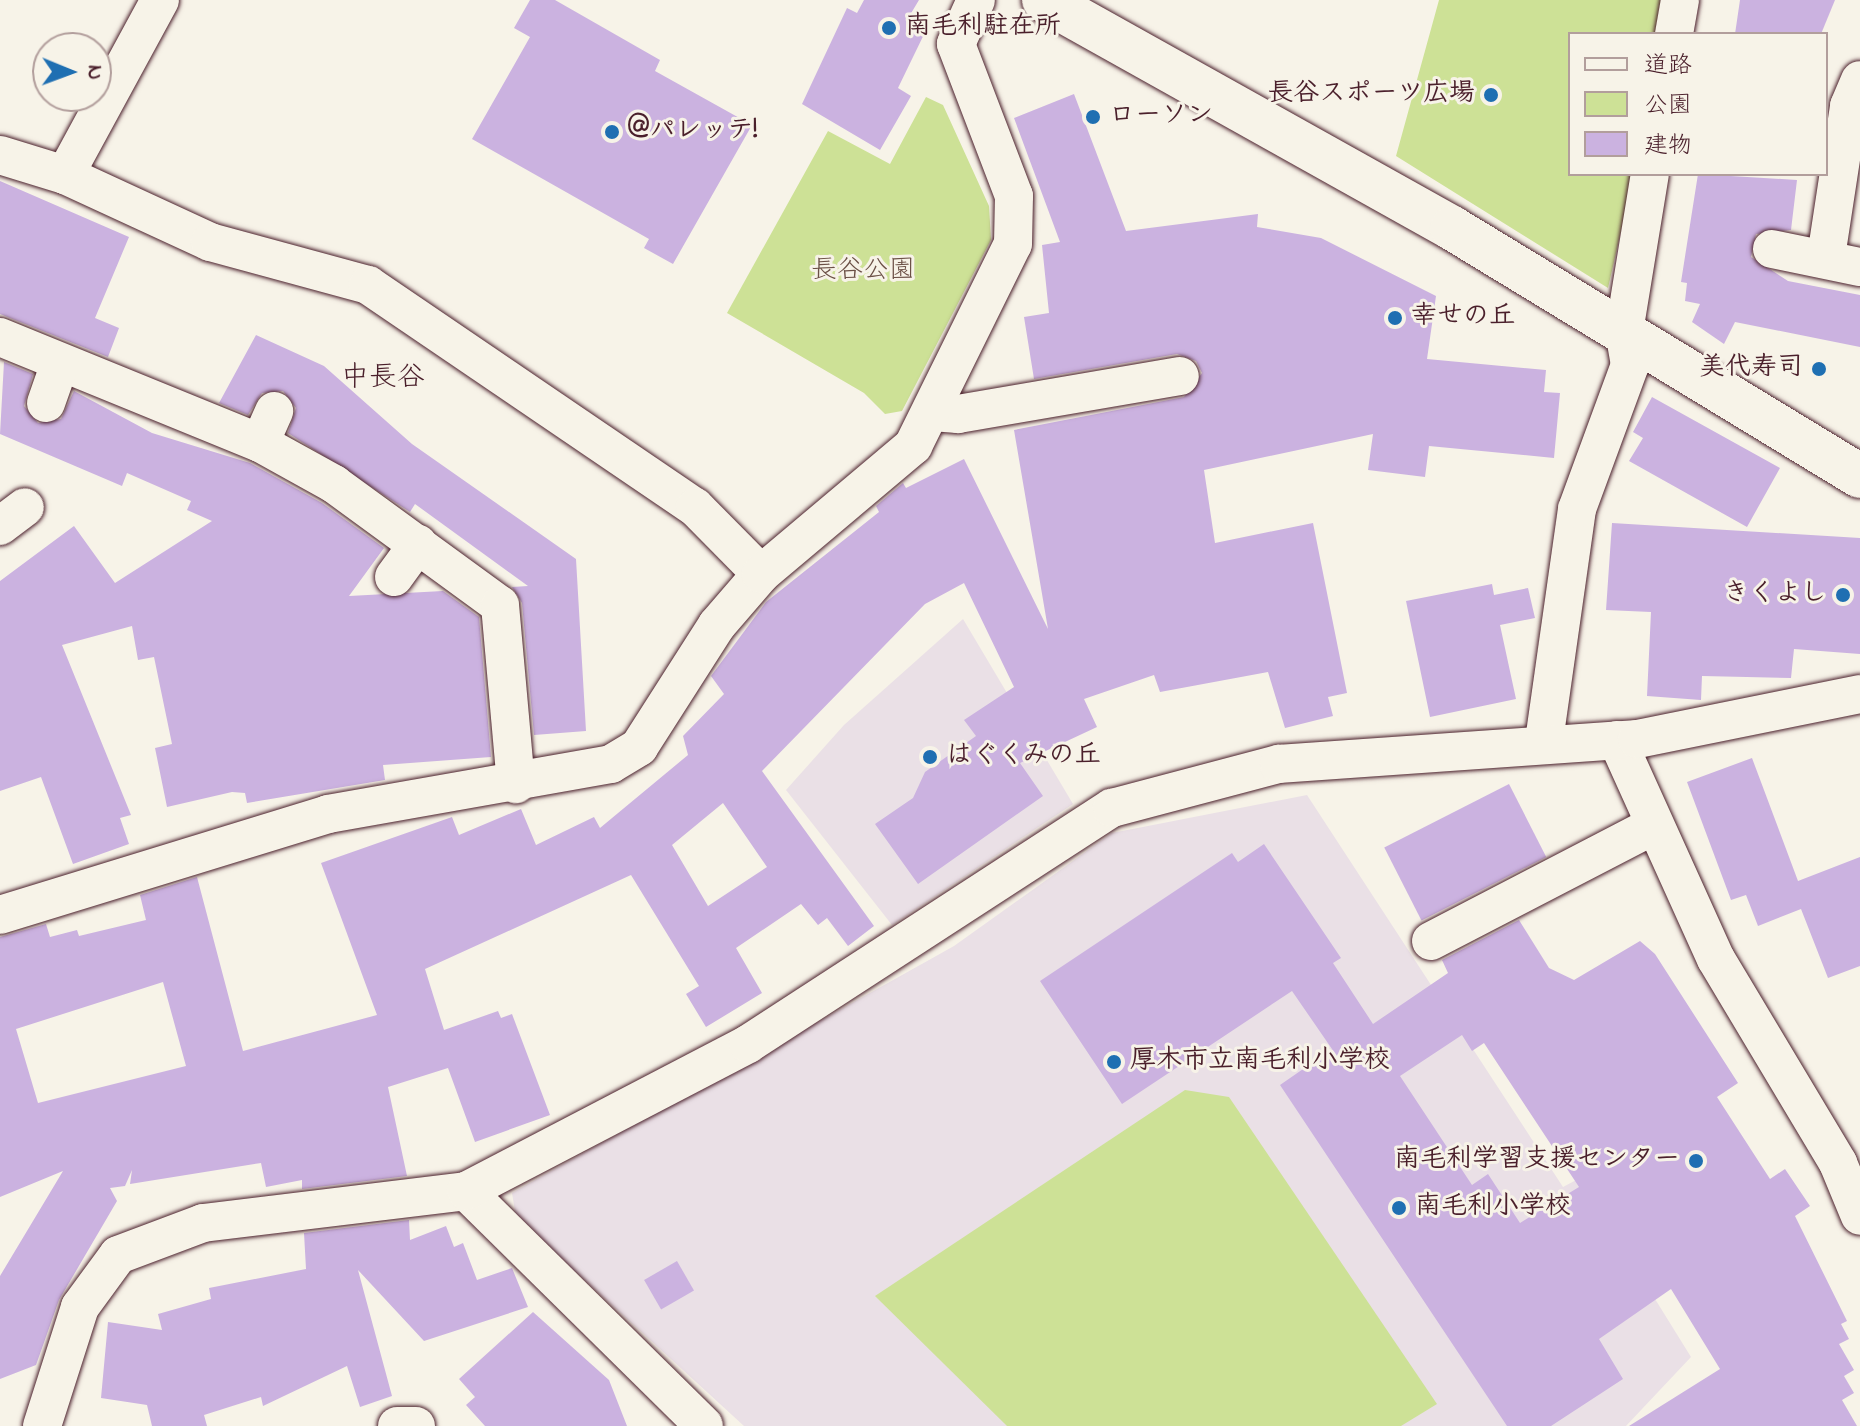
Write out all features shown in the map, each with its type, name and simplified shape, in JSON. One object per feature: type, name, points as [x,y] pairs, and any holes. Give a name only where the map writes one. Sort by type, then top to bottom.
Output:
[{"type":"street","points":[[65,175],[160,0]]},
{"type":"street","points":[[0,915],[328,814],[516,784],[611,764],[639,747],[717,625],[761,574],[913,446],[933,412],[1013,244],[1014,196],[956,44],[976,0]]},
{"type":"street","points":[[1044,0],[1624,332],[1860,476]]},
{"type":"street","points":[[1674,32],[1680,0]]},
{"type":"street","points":[[1772,249],[1843,262],[1845,96]]},
{"type":"street","points":[[0,155],[65,175],[210,242],[368,285],[695,507],[761,574]]},
{"type":"street","points":[[1544,741],[1577,509],[1630,365],[1624,332],[1650,176]]},
{"type":"street","points":[[0,337],[60,363],[267,427],[334,484],[500,605],[516,784]]},
{"type":"street","points":[[46,403],[60,363]]},
{"type":"street","points":[[933,412],[989,421],[1128,396],[1169,368]]},
{"type":"street","points":[[394,577],[418,544]]},
{"type":"street","points":[[42,1426],[80,1307],[118,1255],[203,1223],[466,1191],[748,1044],[1112,808],[1279,764],[1544,741],[1617,740],[1860,694]]},
{"type":"street","points":[[1617,740],[1653,826],[1716,959],[1838,1163],[1860,1216]]},
{"type":"street","points":[[1431,941],[1653,826]]},
{"type":"street","points":[[466,1191],[701,1425]]},
{"type":"street","points":[[397,1426],[416,1426]]},
{"type":"shaded area","name":"はぐくみの丘","points":[[963,619],[1073,804],[892,925],[786,790],[844,725]]},
{"type":"shaded area","name":"厚木市立南毛利小学校","points":[[1307,795],[1563,1187],[1580,1178],[1691,1357],[1626,1426],[744,1426],[516,1217],[512,1193],[954,946],[1112,833]]},
{"type":"green space","name":"長谷スポーツ広場","points":[[1439,0],[1666,0],[1660,32],[1568,32],[1568,176],[1634,176],[1608,288],[1396,156]]},
{"type":"green space","name":"長谷公園","points":[[926,97],[943,105],[989,206],[991,240],[902,411],[885,414],[864,393],[727,313],[828,131],[890,164]]},
{"type":"green space","points":[[1185,1090],[1229,1097],[1437,1404],[1401,1426],[1007,1426],[875,1296]]},
{"type":"building","name":"@パレッテ!","points":[[530,0],[555,0],[660,60],[655,71],[752,125],[673,264],[644,248],[649,239],[472,139],[530,37],[514,28]]},
{"type":"building","points":[[864,0],[919,0],[910,15],[929,24],[898,88],[911,96],[880,150],[802,104],[847,8],[857,13]]},
{"type":"building","points":[[1740,0],[1835,0],[1822,32],[1735,32]]},
{"type":"building","points":[[1074,94],[1126,231],[1258,214],[1257,227],[1321,238],[1436,296],[1427,359],[1546,370],[1544,392],[1560,393],[1554,458],[1429,446],[1425,477],[1368,470],[1373,434],[1204,470],[1215,543],[1313,523],[1347,693],[1328,697],[1333,716],[1285,728],[1268,672],[1160,692],[1154,675],[1084,699],[1097,727],[1020,763],[1043,796],[918,884],[875,824],[913,798],[925,772],[976,736],[964,720],[1014,687],[964,583],[925,604],[762,771],[874,926],[848,946],[827,918],[818,925],[801,904],[736,948],[762,993],[706,1027],[686,994],[699,986],[631,875],[425,969],[444,1030],[498,1011],[501,1018],[512,1014],[550,1115],[475,1142],[448,1068],[388,1087],[407,1176],[302,1189],[302,1180],[266,1187],[261,1163],[130,1184],[132,1170],[125,1186],[110,1188],[117,1201],[59,1300],[36,1365],[0,1379],[0,1276],[63,1171],[0,1197],[0,937],[46,924],[50,937],[77,930],[79,936],[146,920],[140,895],[197,877],[243,1051],[377,1015],[321,863],[452,817],[459,835],[521,809],[536,845],[594,817],[600,828],[688,755],[683,736],[724,694],[711,676],[766,602],[879,512],[876,506],[903,483],[906,488],[964,459],[1048,629],[1014,430],[1184,397],[1202,373],[1196,361],[1177,354],[1034,379],[1024,317],[1049,313],[1042,245],[1060,242],[1014,118]],"holes":[[[723,803],[767,867],[708,906],[672,845]],[[163,982],[186,1066],[38,1103],[16,1029]]]},
{"type":"building","points":[[1698,176],[1797,180],[1791,230],[1756,234],[1751,257],[1788,281],[1860,295],[1860,347],[1735,322],[1724,344],[1692,322],[1700,304],[1685,301],[1687,283],[1681,282]]},
{"type":"building","points":[[0,181],[129,237],[95,318],[119,328],[108,357],[0,314]]},
{"type":"building","points":[[256,335],[324,366],[412,444],[576,559],[586,731],[534,735],[522,603],[512,587],[528,586],[415,504],[410,512],[288,433],[296,408],[283,391],[262,393],[248,415],[219,403]]},
{"type":"building","points":[[4,362],[33,374],[24,406],[38,423],[61,419],[74,391],[152,433],[250,463],[322,503],[384,548],[349,596],[443,591],[479,617],[491,757],[383,765],[385,780],[247,803],[245,793],[232,792],[167,807],[155,748],[172,744],[154,657],[138,660],[132,626],[62,645],[131,815],[120,818],[129,844],[73,864],[41,777],[0,791],[0,581],[74,526],[115,583],[212,521],[187,510],[191,501],[127,473],[122,486],[0,434]]},
{"type":"building","points":[[1652,397],[1780,468],[1747,527],[1629,461],[1643,438],[1633,432]]},
{"type":"building","points":[[1612,523],[1860,538],[1860,654],[1794,649],[1791,678],[1702,676],[1701,700],[1647,696],[1651,612],[1606,610]]},
{"type":"building","points":[[1492,584],[1494,595],[1528,588],[1535,618],[1500,625],[1516,699],[1430,717],[1406,601]]},
{"type":"building","points":[[1752,758],[1798,881],[1860,857],[1860,966],[1828,978],[1801,909],[1758,926],[1746,895],[1731,900],[1687,782]]},
{"type":"building","points":[[1509,784],[1546,857],[1421,921],[1384,848]]},
{"type":"building","points":[[1264,844],[1341,958],[1333,963],[1373,1024],[1448,973],[1442,960],[1519,920],[1549,968],[1574,980],[1640,941],[1655,954],[1738,1083],[1717,1097],[1770,1179],[1785,1169],[1810,1206],[1795,1216],[1847,1321],[1841,1324],[1849,1339],[1839,1344],[1854,1370],[1844,1376],[1854,1393],[1842,1400],[1857,1426],[1629,1426],[1720,1369],[1671,1289],[1599,1339],[1623,1379],[1551,1426],[1507,1426],[1280,1085],[1332,1049],[1292,991],[1122,1104],[1040,981],[1232,853],[1238,862]],"holes":[[[1462,1035],[1472,1051],[1484,1043],[1579,1187],[1520,1223],[1488,1174],[1472,1185],[1400,1076]]]},
{"type":"building","points":[[409,1220],[410,1240],[446,1226],[454,1247],[463,1243],[477,1280],[512,1268],[528,1307],[424,1341],[358,1270],[392,1396],[360,1407],[347,1366],[263,1406],[261,1397],[204,1415],[207,1426],[152,1426],[147,1405],[101,1398],[108,1322],[162,1330],[158,1314],[211,1299],[209,1288],[306,1269],[304,1233]]},
{"type":"building","points":[[677,1261],[694,1290],[661,1309],[644,1280]]},
{"type":"building","points":[[533,1312],[609,1380],[627,1426],[485,1426],[466,1405],[475,1397],[459,1379]]},
{"type":"place","name":"南毛利駐在所","points":[[889,28]]},
{"type":"place","name":"長谷スポーツ広場","points":[[1491,95]]},
{"type":"place","name":"ローソン","points":[[1093,117]]},
{"type":"place","name":"@パレッテ!","points":[[612,132]]},
{"type":"place","name":"幸せの丘","points":[[1395,318]]},
{"type":"place","name":"美代寿司","points":[[1819,369]]},
{"type":"place","name":"きくよし","points":[[1843,595]]},
{"type":"place","name":"はぐくみの丘","points":[[930,757]]},
{"type":"place","name":"厚木市立南毛利小学校","points":[[1114,1062]]},
{"type":"place","name":"南毛利学習支援センター","points":[[1696,1161]]},
{"type":"place","name":"南毛利小学校","points":[[1399,1208]]},
{"type":"district","name":"中長谷","points":[[383,379]]}]
